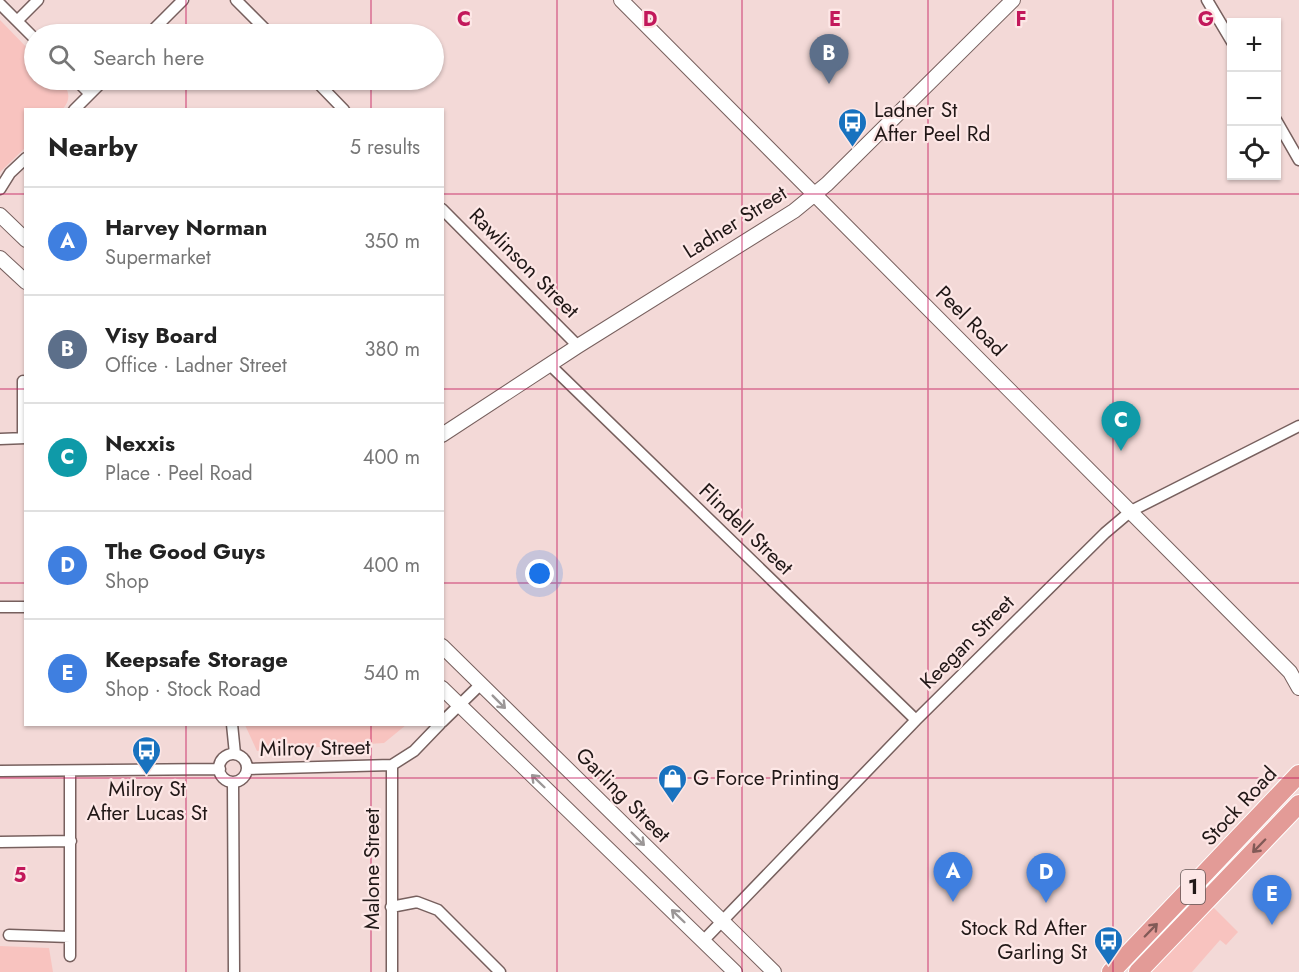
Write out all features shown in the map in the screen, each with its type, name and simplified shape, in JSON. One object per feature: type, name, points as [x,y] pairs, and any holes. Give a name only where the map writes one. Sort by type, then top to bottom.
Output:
[{"type":"highway","name":"Stock Road","points":[[1111,972],[1299,774]]},
{"type":"highway","name":"Stock Road","points":[[1138,972],[1299,804]]},
{"type":"street","points":[[17,21],[38,0]]},
{"type":"street","points":[[159,24],[183,0]]},
{"type":"street","points":[[236,0],[260,24]]},
{"type":"street","name":"Peel Road","points":[[621,0],[1295,675],[1299,688]]},
{"type":"street","name":"Ladner Street","points":[[444,434],[578,346],[794,211],[814,195],[1013,0]]},
{"type":"street","points":[[1207,0],[1227,34]]},
{"type":"street","points":[[0,4],[24,28]]},
{"type":"street","points":[[86,90],[90,94]]},
{"type":"street","points":[[76,108],[94,90]]},
{"type":"street","points":[[325,90],[343,108]]},
{"type":"street","points":[[1279,126],[1299,160]]},
{"type":"street","points":[[0,189],[5,174],[24,160]]},
{"type":"street","name":"Rawlinson Street","points":[[444,211],[578,346]]},
{"type":"street","points":[[0,215],[24,238]]},
{"type":"street","points":[[0,258],[6,270],[24,281]]},
{"type":"street","name":"Flindell Street","points":[[550,365],[916,720]]},
{"type":"street","points":[[0,439],[24,438],[23,381]]},
{"type":"street","name":"Keegan Street","points":[[703,941],[916,720],[1105,533],[1131,512],[1299,426]]},
{"type":"street","points":[[0,607],[24,607]]},
{"type":"street","name":"Garling Street","points":[[444,648],[774,972]]},
{"type":"street","name":"Milroy Street","points":[[444,720],[481,684]]},
{"type":"street","points":[[444,690],[735,972]]},
{"type":"street","points":[[232,726],[235,754]]},
{"type":"street","name":"Milroy Street","points":[[247,769],[392,765],[414,751],[438,726]]},
{"type":"street","points":[[235,754],[243,758],[247,769],[243,778],[233,782],[225,779],[220,769],[224,758],[235,754]]},
{"type":"street","name":"Malone Street","points":[[392,765],[392,972]]},
{"type":"street","points":[[0,771],[220,769]]},
{"type":"street","points":[[70,771],[70,956]]},
{"type":"street","points":[[233,782],[234,972]]},
{"type":"street","points":[[0,842],[71,841]]},
{"type":"street","points":[[391,907],[417,902],[438,910],[500,972]]},
{"type":"street","points":[[9,935],[70,937]]},
{"type":"shaded area","points":[[0,20],[24,45],[24,90],[67,90],[68,101],[64,108],[24,108],[24,149],[0,172]]},
{"type":"shaded area","points":[[246,726],[405,726],[384,743],[257,751]]},
{"type":"shaded area","points":[[1211,905],[1238,932],[1226,945],[1220,940],[1192,972],[1146,972]]},
{"type":"shaded area","points":[[0,946],[49,948],[53,972],[0,972]]},
{"type":"place","name":"Visy Board","points":[[829,84]]},
{"type":"place","name":"Ladner St After Peel Rd","points":[[853,148]]},
{"type":"place","name":"Nexxis","points":[[1121,451]]},
{"type":"place","name":"Milroy St After Lucas St","points":[[147,776]]},
{"type":"place","name":"G Force Printing","points":[[672,804]]},
{"type":"place","name":"Harvey Norman","points":[[953,902]]},
{"type":"place","name":"The Good Guys","points":[[1046,903]]},
{"type":"place","name":"Keepsafe Storage","points":[[1272,925]]},
{"type":"place","name":"Stock Rd After Garling St","points":[[1108,966]]}]
